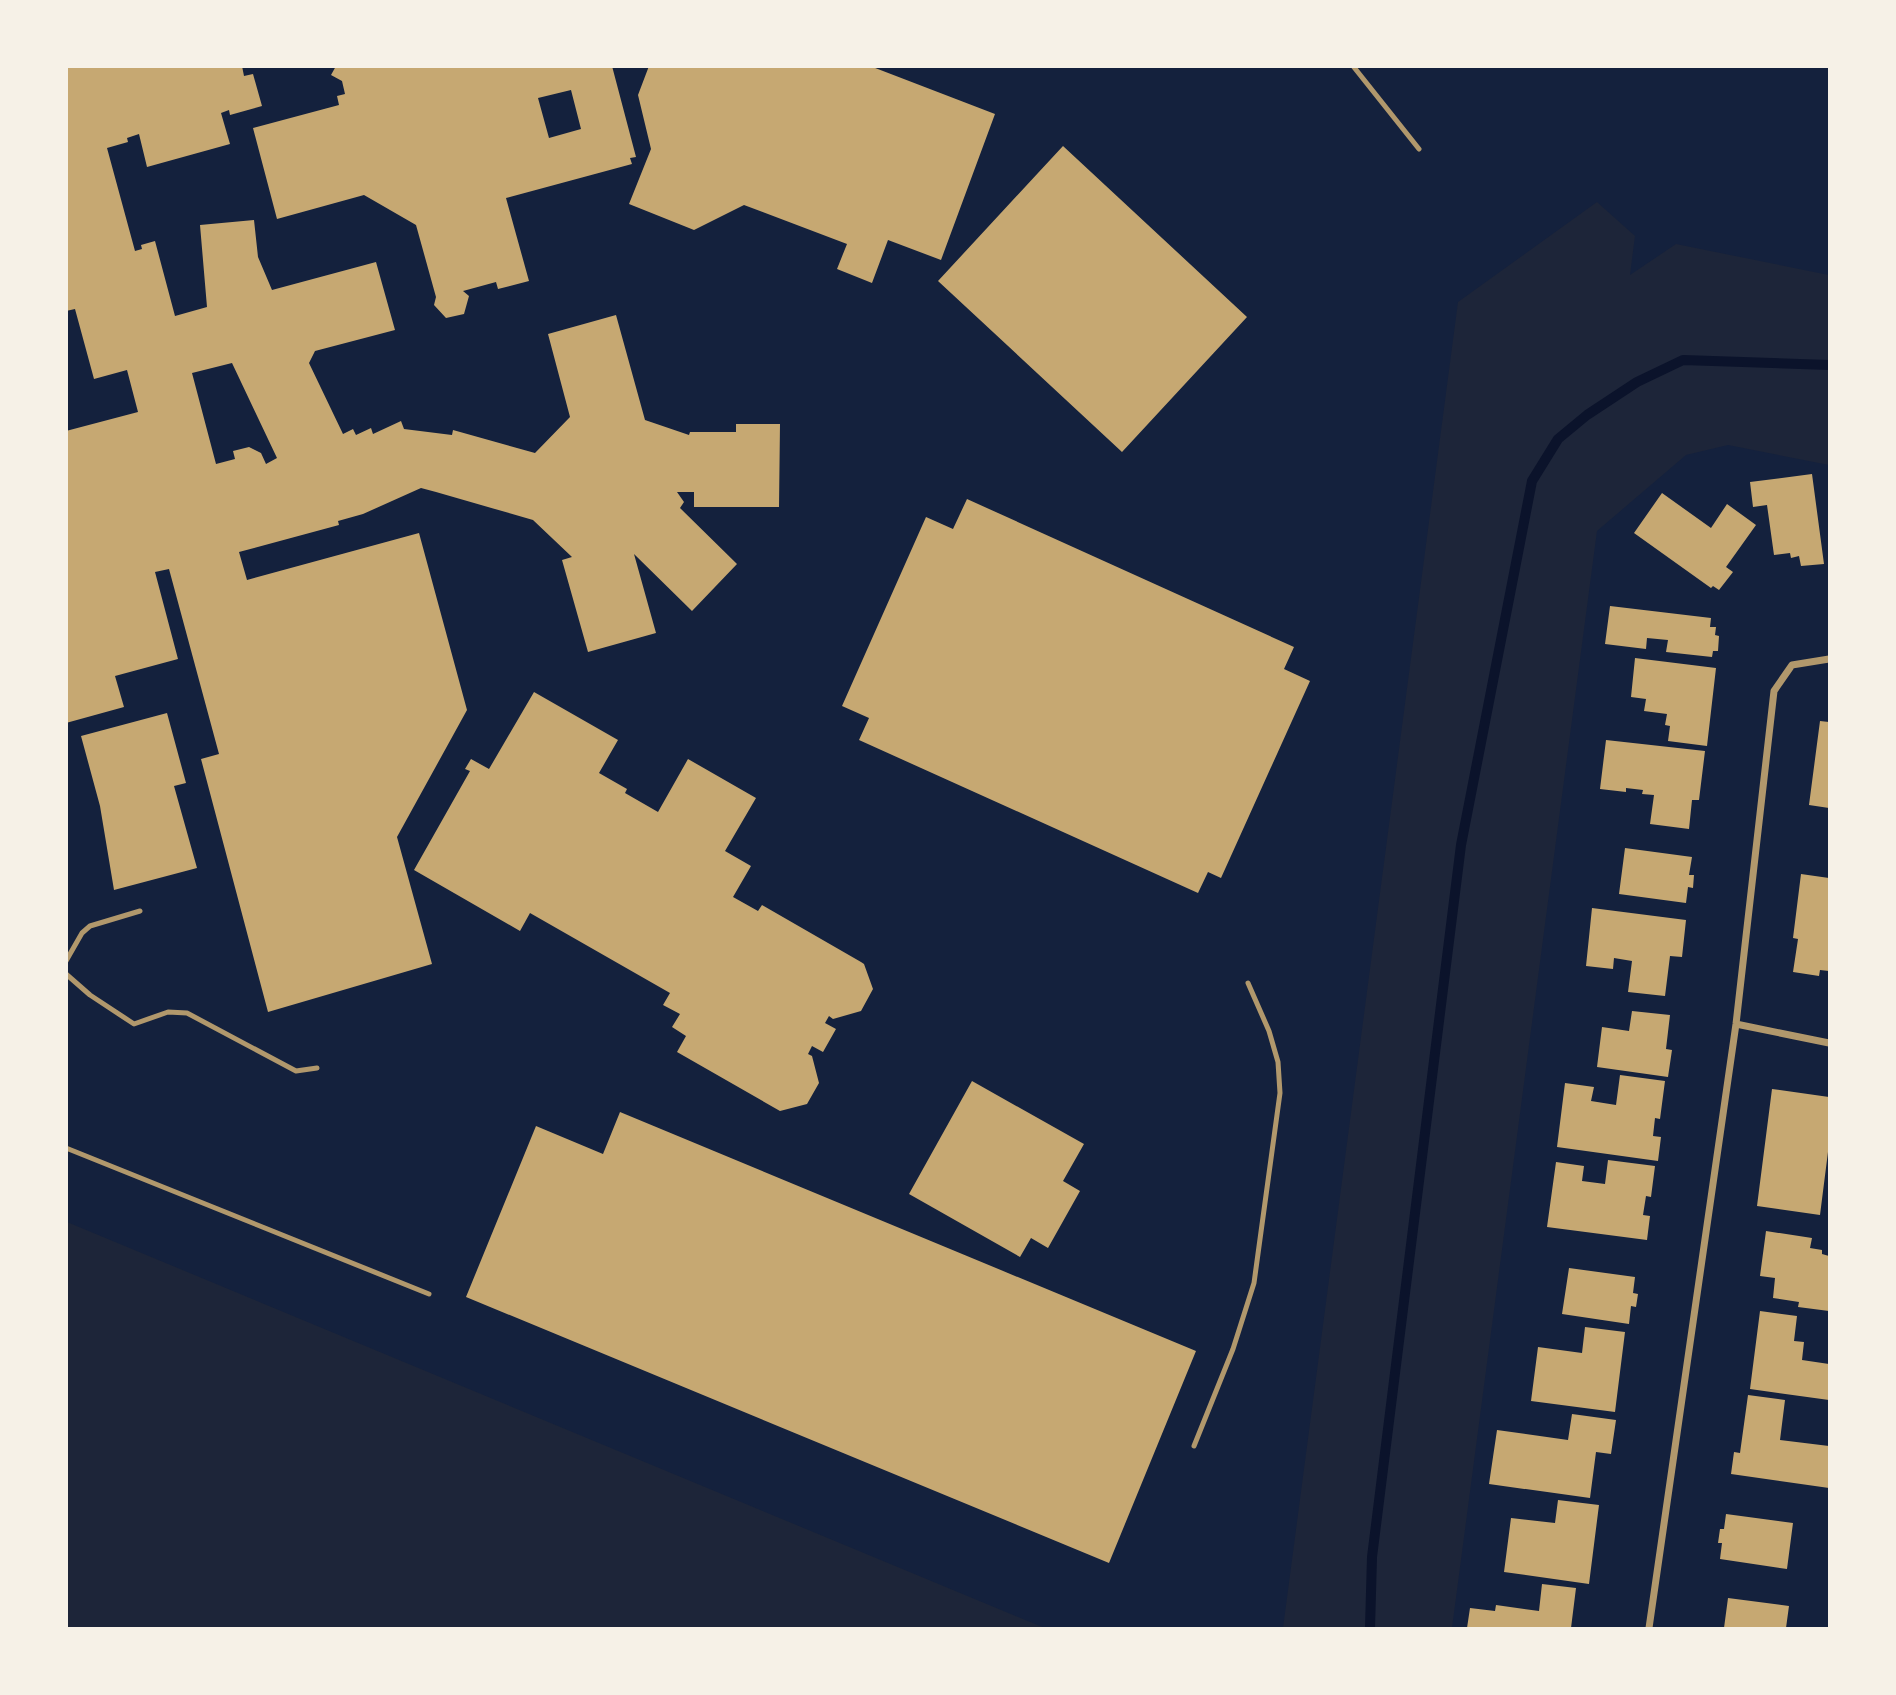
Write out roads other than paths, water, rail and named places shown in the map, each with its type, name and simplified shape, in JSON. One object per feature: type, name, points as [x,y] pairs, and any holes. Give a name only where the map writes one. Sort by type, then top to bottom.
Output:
[{"type":"street","points":[[1648,1629],[1736,1024],[1774,691],[1792,664],[1829,659]]},
{"type":"street","points":[[1736,1024],[1829,1043]]},
{"type":"lane","points":[[1353,66],[1419,149]]},
{"type":"lane","points":[[66,961],[82,933],[90,926],[140,911]]},
{"type":"lane","points":[[66,974],[90,995],[134,1024],[168,1012],[187,1013],[296,1071],[317,1068]]},
{"type":"lane","points":[[1194,1446],[1233,1349],[1254,1283],[1280,1093],[1275,1051],[1248,983]]},
{"type":"lane","points":[[66,1148],[429,1294]]},
{"type":"waterway","points":[[1370,1628],[1372,1557],[1461,845],[1532,481],[1558,439],[1587,415],[1637,382],[1683,360],[1829,365]]}]
